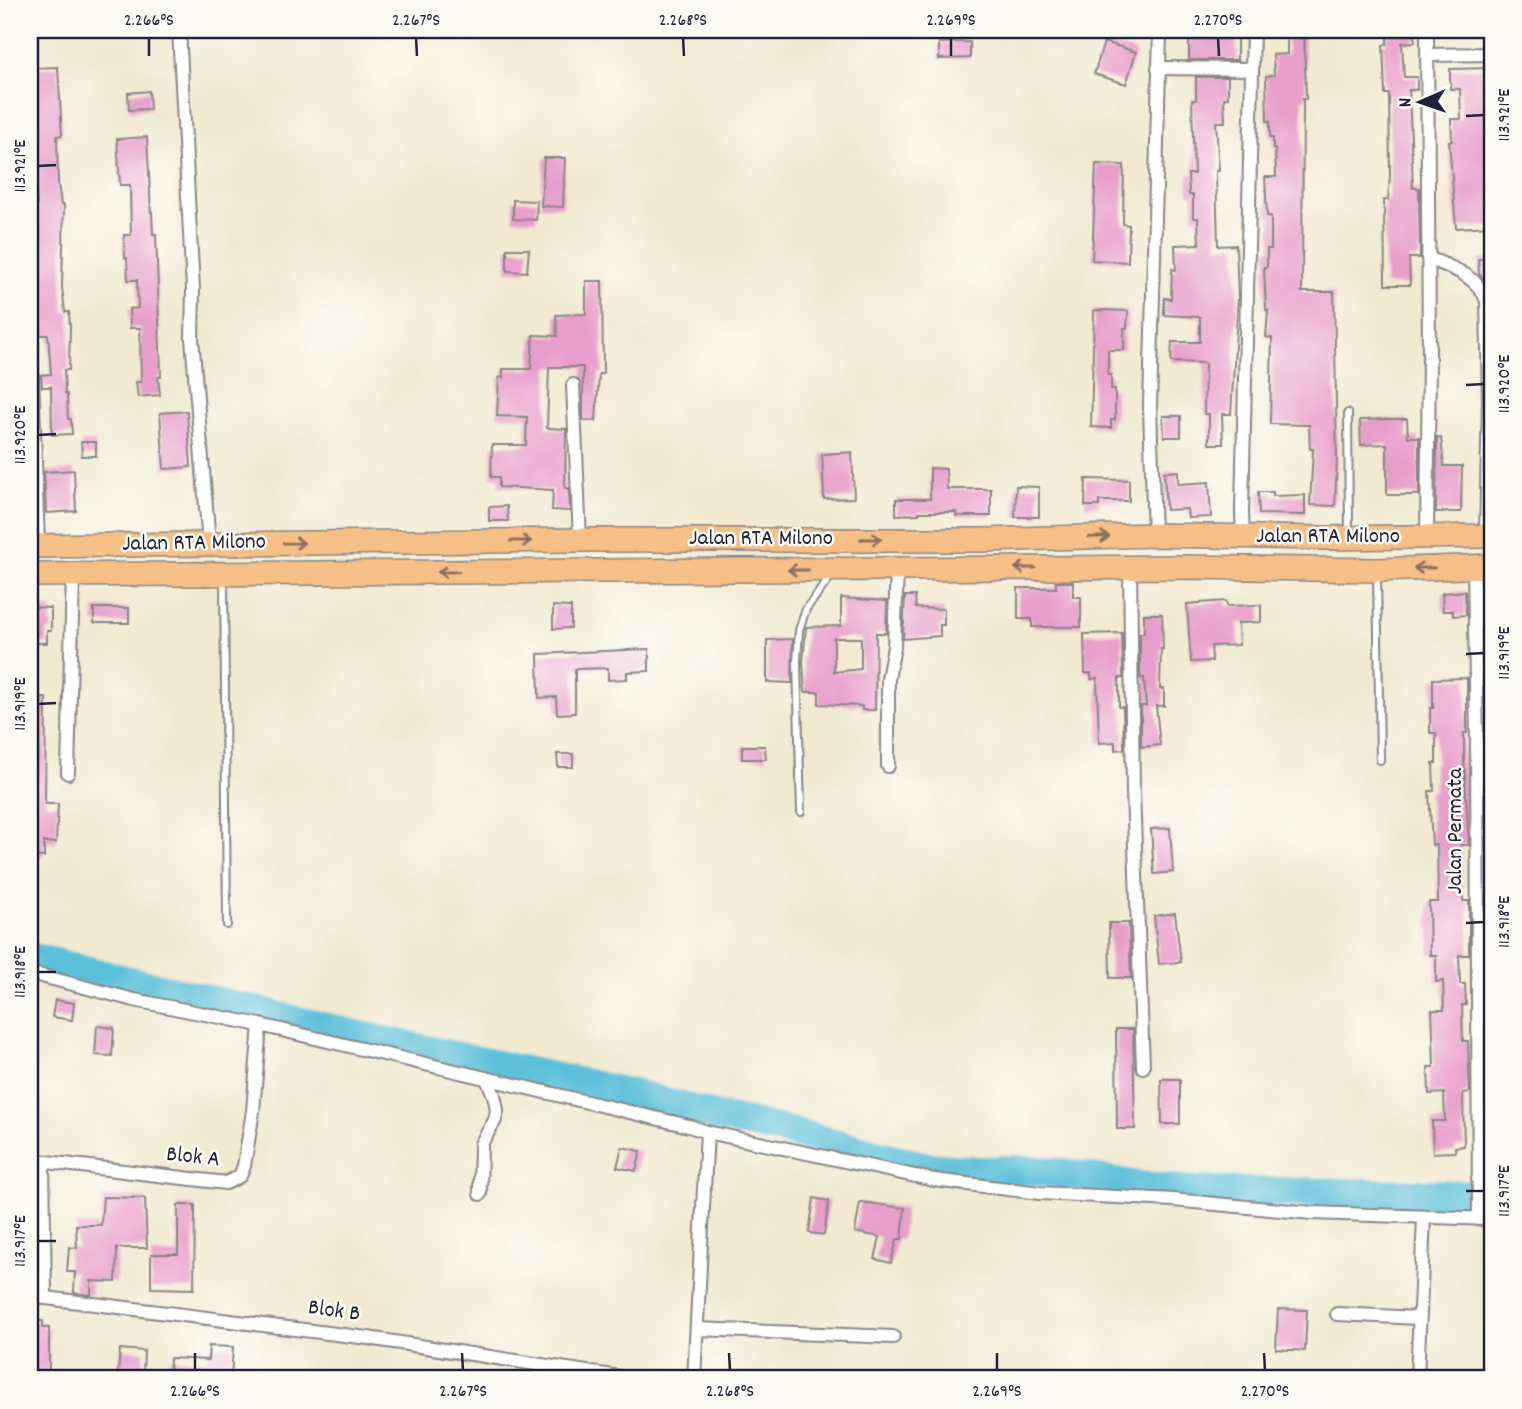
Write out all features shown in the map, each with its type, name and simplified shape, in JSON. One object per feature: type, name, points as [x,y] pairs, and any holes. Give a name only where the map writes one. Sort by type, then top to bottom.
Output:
[{"type":"highway","name":"Jalan RTA Milono","points":[[30,575],[224,574],[836,554],[986,540],[1154,536],[1489,536]]},
{"type":"highway","points":[[1184,537],[1185,567]]},
{"type":"highway","name":"Jalan RTA Milono","points":[[34,546],[580,540],[836,554],[897,569],[1185,567],[1377,570],[1483,567]]},
{"type":"highway","points":[[120,545],[121,575]]},
{"type":"street","points":[[179,30],[192,276],[192,338],[209,544]]},
{"type":"street","points":[[1154,536],[1150,407],[1160,30]]},
{"type":"street","points":[[1243,537],[1241,512],[1253,30]]},
{"type":"street","points":[[1427,30],[1427,538]]},
{"type":"street","points":[[1428,55],[1492,54]]},
{"type":"street","points":[[1158,68],[1252,69]]},
{"type":"street","points":[[1428,258],[1463,273],[1476,282],[1483,290],[1487,302],[1489,536]]},
{"type":"street","points":[[30,317],[34,546]]},
{"type":"street","points":[[573,385],[580,540]]},
{"type":"street","name":"Jalan Permata","points":[[1483,567],[1477,743],[1478,1182],[1479,1202],[1485,1219]]},
{"type":"street","points":[[1130,568],[1133,791],[1143,1067]]},
{"type":"street","points":[[888,766],[888,679],[894,647],[897,569]]},
{"type":"street","points":[[68,774],[74,575]]},
{"type":"street","points":[[30,973],[134,1000],[260,1026],[707,1132],[934,1180],[1040,1193],[1173,1200],[1312,1213],[1485,1219]]},
{"type":"street","name":"Blok A","points":[[30,1160],[226,1183],[235,1180],[244,1166],[253,1111],[260,1026]]},
{"type":"street","points":[[480,1194],[481,1144],[495,1120],[497,1111],[487,1079]]},
{"type":"street","points":[[694,1379],[707,1132]]},
{"type":"street","points":[[43,1162],[45,1298]]},
{"type":"street","points":[[1478,1182],[1492,1179]]},
{"type":"street","points":[[1417,1379],[1424,1217]]},
{"type":"street","name":"Blok B","points":[[30,1296],[326,1332],[632,1379]]},
{"type":"street","points":[[1337,1314],[1419,1318]]},
{"type":"street","points":[[697,1329],[893,1337]]},
{"type":"lane","points":[[1348,413],[1349,538]]},
{"type":"lane","points":[[801,812],[797,662],[799,630],[806,609],[836,554]]},
{"type":"lane","points":[[1377,570],[1380,760]]},
{"type":"lane","points":[[224,574],[227,925]]},
{"type":"building","points":[[1201,30],[1226,30],[1227,38],[1237,37],[1237,60],[1189,60],[1189,35],[1201,35]]},
{"type":"building","points":[[1287,30],[1304,30],[1306,99],[1303,99],[1302,292],[1334,292],[1337,458],[1335,506],[1310,505],[1313,449],[1310,449],[1309,425],[1270,424],[1272,338],[1266,337],[1268,310],[1264,267],[1267,267],[1267,249],[1271,249],[1271,216],[1267,216],[1265,177],[1276,177],[1275,149],[1273,138],[1270,138],[1270,121],[1267,121],[1266,76],[1274,75],[1273,55],[1287,54]]},
{"type":"building","points":[[1387,30],[1414,30],[1415,42],[1402,43],[1404,77],[1417,77],[1417,90],[1409,90],[1413,188],[1419,188],[1420,256],[1409,258],[1410,285],[1385,285],[1384,200],[1388,200],[1390,176],[1389,94],[1385,94],[1383,45],[1387,44]]},
{"type":"building","points":[[970,42],[970,58],[939,59],[939,43]]},
{"type":"building","points":[[1104,42],[1136,52],[1126,84],[1094,74]]},
{"type":"building","points":[[58,67],[62,135],[57,136],[58,183],[61,205],[64,205],[62,287],[70,327],[69,370],[64,370],[68,419],[71,419],[72,434],[52,435],[51,387],[42,387],[41,375],[51,374],[48,335],[40,335],[37,239],[34,239],[34,206],[37,206],[33,150],[36,150],[30,68]]},
{"type":"building","points":[[1492,68],[1492,226],[1456,228],[1449,141],[1452,141],[1451,119],[1461,119],[1460,89],[1450,89],[1450,69]]},
{"type":"building","points":[[1196,77],[1228,77],[1228,98],[1224,98],[1225,122],[1216,122],[1219,171],[1216,171],[1218,246],[1236,245],[1238,297],[1231,414],[1222,414],[1223,444],[1209,444],[1209,414],[1204,414],[1205,363],[1171,362],[1172,342],[1200,342],[1200,317],[1164,315],[1164,298],[1171,299],[1172,269],[1176,270],[1175,245],[1199,244],[1198,218],[1193,218],[1193,195],[1189,195],[1188,174],[1194,174],[1192,100],[1196,100]]},
{"type":"building","points":[[149,91],[150,109],[129,110],[128,93]]},
{"type":"building","points":[[147,137],[153,234],[156,234],[161,377],[158,377],[160,395],[138,397],[136,382],[141,382],[140,328],[130,328],[129,309],[138,308],[137,280],[128,280],[124,235],[131,235],[130,185],[120,185],[117,139]]},
{"type":"building","points":[[544,158],[565,158],[563,207],[541,206]]},
{"type":"building","points":[[1096,164],[1124,165],[1123,224],[1129,225],[1128,262],[1092,260]]},
{"type":"building","points":[[513,200],[537,201],[536,220],[513,219]]},
{"type":"building","points":[[507,249],[529,249],[527,272],[507,271]]},
{"type":"building","points":[[1478,259],[1492,259],[1492,282],[1486,282],[1479,274]]},
{"type":"building","points":[[586,281],[602,281],[603,374],[599,374],[596,421],[583,420],[583,367],[549,367],[547,428],[566,429],[565,488],[569,488],[570,511],[552,510],[553,490],[499,487],[499,477],[491,477],[492,445],[526,445],[527,417],[497,416],[499,377],[503,378],[503,369],[531,369],[533,335],[557,336],[556,315],[586,314]]},
{"type":"building","points":[[1094,310],[1128,311],[1127,328],[1124,328],[1124,350],[1108,350],[1108,375],[1111,375],[1111,389],[1115,389],[1115,420],[1111,420],[1111,428],[1091,427]]},
{"type":"building","points":[[187,411],[191,467],[164,469],[160,413]]},
{"type":"building","points":[[1163,416],[1181,416],[1181,437],[1164,437]]},
{"type":"building","points":[[1407,419],[1408,437],[1419,437],[1419,495],[1387,495],[1387,444],[1361,445],[1360,420]]},
{"type":"building","points":[[1437,437],[1441,438],[1444,466],[1462,466],[1461,512],[1436,512]]},
{"type":"building","points":[[81,442],[96,442],[96,456],[82,456]]},
{"type":"building","points":[[852,452],[854,498],[824,499],[822,454]]},
{"type":"building","points":[[930,468],[946,469],[947,489],[991,489],[991,516],[956,516],[956,512],[896,515],[896,499],[930,499]]},
{"type":"building","points":[[74,470],[76,511],[46,513],[44,472]]},
{"type":"building","points":[[1178,471],[1178,484],[1209,482],[1211,517],[1188,518],[1187,509],[1166,510],[1164,472]]},
{"type":"building","points":[[1086,479],[1129,480],[1129,501],[1099,501],[1099,506],[1085,506]]},
{"type":"building","points":[[1016,486],[1039,487],[1039,517],[1015,517]]},
{"type":"building","points":[[1258,492],[1273,492],[1273,496],[1305,495],[1305,515],[1259,514]]},
{"type":"building","points":[[507,506],[508,521],[489,521],[489,507]]},
{"type":"building","points":[[1056,582],[1073,582],[1073,597],[1081,597],[1081,627],[1032,627],[1032,619],[1018,619],[1018,588],[1056,588]]},
{"type":"building","points":[[1465,591],[1466,615],[1453,616],[1453,611],[1443,611],[1442,593]]},
{"type":"building","points":[[905,596],[915,596],[916,608],[944,609],[944,625],[940,625],[940,636],[903,639]]},
{"type":"building","points":[[841,598],[887,601],[886,633],[876,633],[875,710],[862,710],[862,706],[819,704],[819,692],[805,692],[803,662],[806,627],[841,626]],"holes":[[[834,638],[861,638],[861,669],[834,672]]]},
{"type":"building","points":[[1226,601],[1227,606],[1261,605],[1261,622],[1238,623],[1239,645],[1211,646],[1212,661],[1191,662],[1187,604]]},
{"type":"building","points":[[553,606],[571,607],[571,628],[553,629]]},
{"type":"building","points":[[30,607],[51,608],[51,631],[47,631],[47,643],[30,643]]},
{"type":"building","points":[[94,608],[129,608],[129,623],[94,623]]},
{"type":"building","points":[[1144,614],[1162,614],[1160,689],[1164,689],[1164,706],[1156,706],[1160,745],[1141,747],[1141,706],[1146,706],[1144,678],[1140,678],[1140,633],[1144,633]]},
{"type":"building","points":[[1122,633],[1123,678],[1119,678],[1119,707],[1123,707],[1124,749],[1115,750],[1115,742],[1099,743],[1097,678],[1091,679],[1091,673],[1085,673],[1084,634]]},
{"type":"building","points":[[793,639],[792,683],[767,682],[767,640]]},
{"type":"building","points":[[649,649],[649,671],[627,672],[627,679],[608,680],[608,668],[575,669],[575,713],[557,714],[556,697],[539,698],[538,654]]},
{"type":"building","points":[[1467,678],[1464,760],[1469,845],[1461,845],[1463,901],[1469,901],[1469,955],[1459,955],[1460,984],[1465,984],[1466,1005],[1462,1005],[1463,1041],[1468,1041],[1470,1092],[1463,1093],[1464,1146],[1455,1147],[1455,1152],[1433,1153],[1432,1121],[1445,1121],[1444,1093],[1429,1094],[1428,1067],[1434,1067],[1432,1010],[1444,1010],[1443,981],[1436,982],[1436,955],[1430,955],[1429,902],[1438,902],[1437,845],[1432,845],[1429,791],[1434,791],[1436,733],[1430,733],[1430,708],[1433,708],[1433,679]]},
{"type":"building","points":[[30,698],[46,698],[45,804],[58,804],[56,843],[44,842],[44,857],[30,856]]},
{"type":"building","points":[[742,746],[765,746],[766,759],[742,759]]},
{"type":"building","points":[[557,754],[573,754],[573,767],[558,767]]},
{"type":"building","points":[[1170,828],[1173,872],[1154,874],[1151,829]]},
{"type":"building","points":[[1175,913],[1181,962],[1159,964],[1154,916]]},
{"type":"building","points":[[1109,923],[1129,923],[1131,978],[1110,978]]},
{"type":"building","points":[[55,1000],[74,1003],[72,1020],[52,1017]]},
{"type":"building","points":[[97,1026],[114,1028],[112,1056],[95,1055]]},
{"type":"building","points":[[1116,1029],[1133,1029],[1135,1129],[1117,1129]]},
{"type":"building","points":[[1161,1079],[1180,1079],[1180,1124],[1162,1124]]},
{"type":"building","points":[[622,1147],[641,1151],[636,1171],[617,1167]]},
{"type":"building","points":[[103,1197],[145,1198],[147,1248],[117,1248],[116,1282],[91,1281],[91,1295],[74,1293],[75,1272],[67,1272],[69,1247],[77,1248],[76,1225],[101,1225]]},
{"type":"building","points":[[814,1198],[829,1201],[824,1235],[809,1233]]},
{"type":"building","points":[[860,1202],[905,1208],[902,1239],[897,1239],[891,1263],[875,1259],[880,1237],[855,1232]]},
{"type":"building","points":[[178,1205],[195,1205],[194,1289],[151,1288],[151,1254],[178,1254]]},
{"type":"building","points":[[1278,1309],[1307,1310],[1305,1351],[1276,1349]]},
{"type":"building","points":[[30,1321],[43,1321],[43,1328],[49,1328],[49,1379],[30,1379]]},
{"type":"building","points":[[209,1346],[233,1347],[231,1379],[169,1379],[170,1358],[208,1360]]},
{"type":"building","points":[[120,1349],[144,1351],[143,1375],[118,1374]]},
{"type":"waterway","points":[[30,957],[361,1036],[643,1096],[714,1116],[787,1131],[927,1167],[979,1171],[1031,1170],[1194,1191],[1492,1195]]}]
